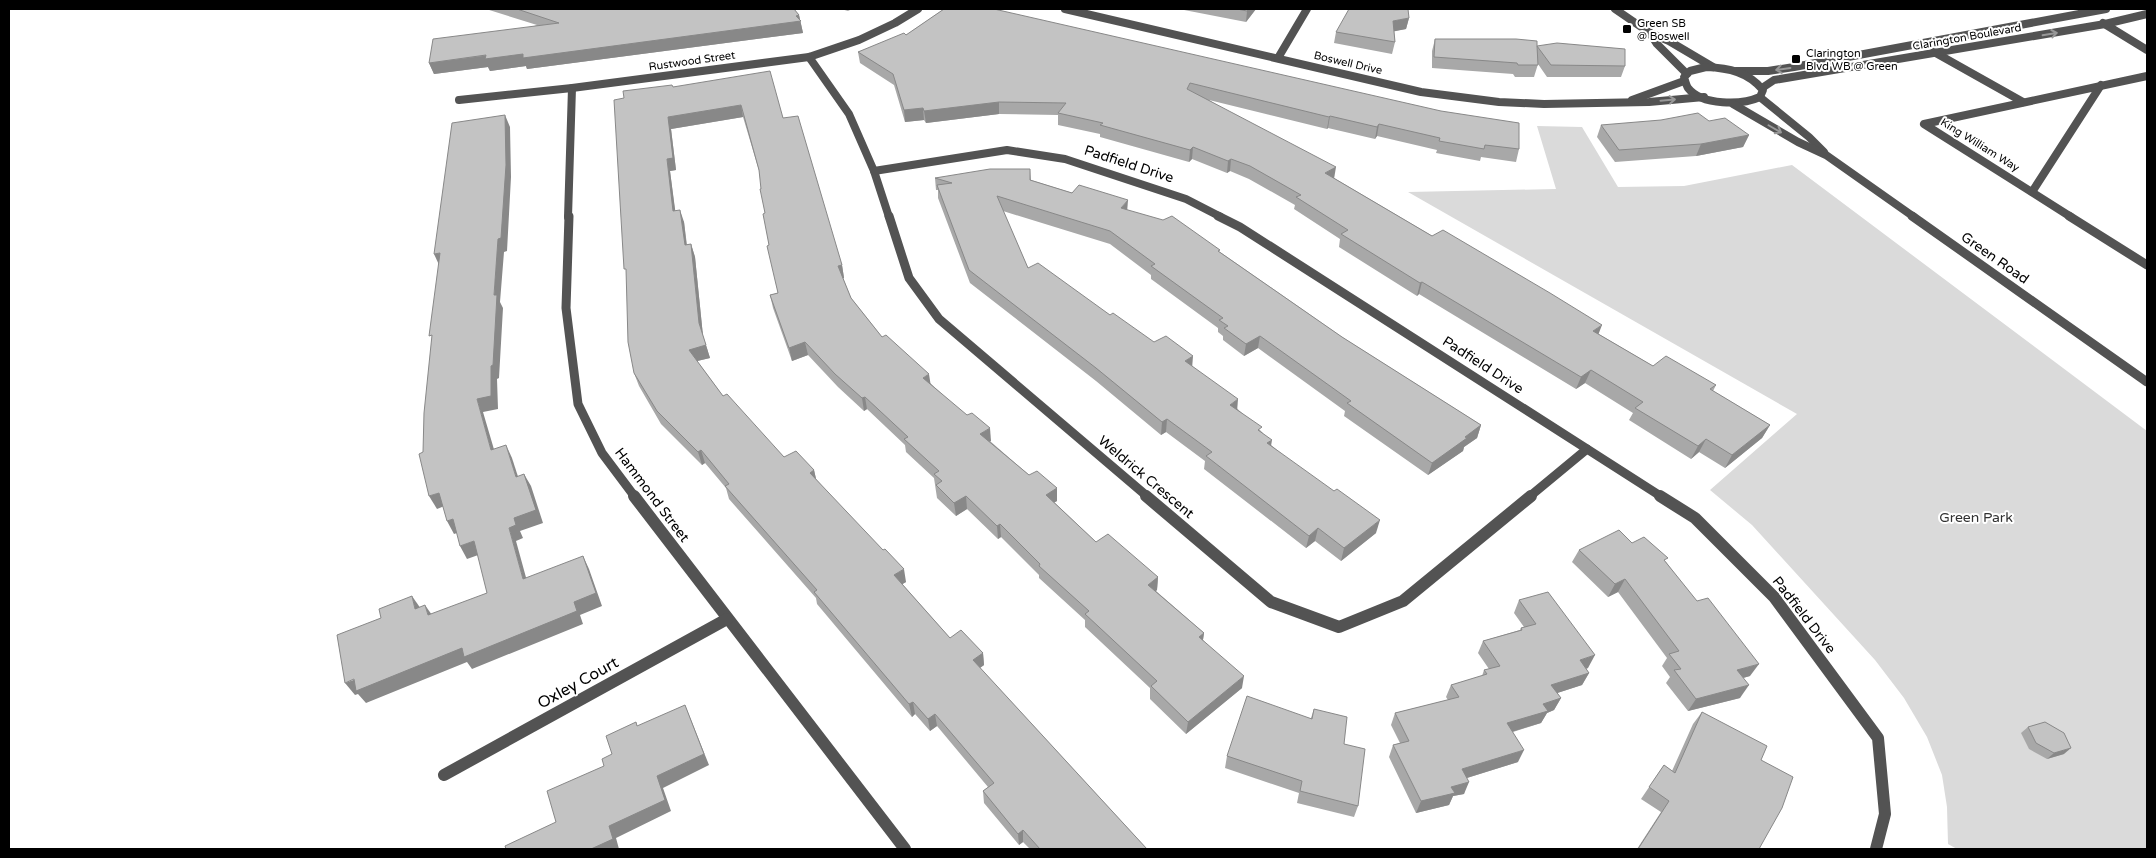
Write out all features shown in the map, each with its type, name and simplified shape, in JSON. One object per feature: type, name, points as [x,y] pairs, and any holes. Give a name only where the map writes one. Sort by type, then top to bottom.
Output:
[{"type":"street","name":"Rustwood Street","points":[[459,100],[572,88],[809,57],[860,40],[895,23],[918,9]]},
{"type":"street","name":"Boswell Drive","points":[[1064,9],[1421,92],[1499,102],[1592,104],[1631,101],[1649,102],[1704,97]]},
{"type":"street","points":[[1278,58],[1307,9]]},
{"type":"street","points":[[1615,9],[1650,33],[1669,41],[1713,67],[1736,71],[1753,79],[1762,88],[1761,98],[1750,103],[1733,104],[1704,97],[1690,89],[1685,77],[1650,33]]},
{"type":"street","points":[[2076,9],[2105,24],[2147,50]]},
{"type":"street","name":"Clarington Boulevard","points":[[1736,71],[1768,71],[1794,67],[2106,9]]},
{"type":"street","name":"Clarington Boulevard","points":[[1762,88],[1774,80],[2105,24],[2147,14]]},
{"type":"street","points":[[1921,44],[2023,102]]},
{"type":"street","name":"Weldrick Crescent","points":[[809,57],[849,114],[874,171],[909,278],[939,319],[1271,602],[1339,627],[1403,601],[1587,449]]},
{"type":"street","name":"Boswell Drive","points":[[1631,101],[1685,77],[1694,69],[1713,67]]},
{"type":"street","name":"King William Way","points":[[2147,76],[1924,124],[2147,264]]},
{"type":"street","points":[[2032,192],[2101,86]]},
{"type":"street","name":"Hammond Street","points":[[572,88],[566,308],[578,404],[602,453],[727,619],[905,849]]},
{"type":"street","name":"Green Road","points":[[1761,98],[1814,141],[1826,155]]},
{"type":"street","name":"Green Road","points":[[1733,104],[1798,142],[1826,155],[2147,382]]},
{"type":"street","name":"Padfield Drive","points":[[874,171],[1007,150],[1065,160],[1186,198],[1240,227],[1695,518],[1774,597],[1878,738],[1885,814],[1876,849]]},
{"type":"street","name":"Oxley Court","points":[[444,776],[727,619]]},
{"type":"green space","name":"Green Park","points":[[1537,126],[1582,127],[1618,187],[1684,186],[1792,165],[2147,431],[2147,849],[1957,849],[1948,844],[1947,807],[1942,775],[1927,737],[1904,698],[1875,660],[1752,525],[1710,490],[1797,414],[1408,192],[1556,189]]},
{"type":"building","points":[[517,9],[794,9],[799,15],[796,16],[801,21],[523,58],[523,54],[485,59],[486,55],[429,63],[433,39],[559,23]]},
{"type":"building","points":[[944,9],[994,9],[1441,111],[1519,123],[1519,149],[1485,145],[1484,149],[1439,141],[1440,138],[1379,124],[1377,127],[1329,117],[1190,83],[1187,89],[1336,167],[1325,173],[1432,236],[1443,230],[1550,293],[1602,325],[1593,331],[1653,366],[1666,356],[1716,385],[1710,389],[1770,425],[1732,455],[1706,439],[1698,446],[1635,408],[1643,402],[1591,370],[1581,377],[1422,282],[1420,283],[1341,234],[1348,230],[1296,197],[1301,195],[1250,166],[1231,159],[1228,161],[1193,147],[1190,150],[1100,125],[1103,123],[1058,113],[1066,103],[999,102],[924,111],[923,108],[904,110],[893,74],[858,52],[904,33],[906,35]]},
{"type":"building","points":[[1349,9],[1408,9],[1409,18],[1393,21],[1395,42],[1336,32]]},
{"type":"building","points":[[1435,39],[1516,39],[1537,41],[1538,65],[1518,65],[1517,63],[1434,57]]},
{"type":"building","points":[[1557,43],[1625,49],[1625,66],[1551,65],[1537,46]]},
{"type":"building","points":[[770,71],[783,118],[798,116],[842,265],[838,266],[851,298],[882,337],[886,335],[929,374],[923,378],[967,415],[972,413],[990,428],[980,434],[1029,475],[1037,471],[1057,488],[1046,495],[1096,542],[1108,534],[1158,577],[1148,585],[1204,633],[1199,637],[1244,676],[1188,722],[1151,686],[1157,681],[1085,614],[1089,611],[1039,566],[1040,564],[1000,524],[997,526],[966,496],[954,503],[936,485],[942,481],[934,474],[939,471],[904,439],[908,437],[865,397],[862,398],[835,374],[805,342],[789,348],[770,295],[778,293],[767,246],[769,245],[763,214],[765,213],[760,189],[759,170],[741,105],[668,117],[673,158],[667,159],[673,211],[680,210],[685,245],[691,244],[699,323],[706,345],[689,350],[723,396],[727,394],[784,457],[796,451],[814,470],[810,473],[883,550],[885,549],[904,569],[894,575],[950,638],[961,630],[983,653],[973,660],[1147,849],[1040,849],[1023,830],[1018,834],[983,791],[994,783],[935,714],[928,719],[913,702],[909,704],[814,592],[817,590],[725,486],[729,484],[701,450],[698,452],[657,411],[634,373],[628,342],[626,269],[624,269],[614,100],[624,98],[623,91],[672,85],[673,87]]},
{"type":"building","points":[[1698,113],[1709,121],[1725,118],[1749,135],[1701,144],[1619,150],[1601,125],[1661,120]]},
{"type":"building","points":[[505,115],[506,165],[501,238],[498,239],[494,295],[497,295],[493,365],[491,366],[491,396],[477,399],[491,450],[506,445],[516,477],[524,474],[536,510],[514,518],[516,525],[509,528],[523,579],[583,556],[596,593],[574,602],[577,611],[464,657],[462,648],[356,691],[354,679],[345,683],[337,635],[381,618],[379,609],[412,596],[415,609],[425,605],[428,615],[487,593],[474,541],[460,546],[453,519],[447,521],[439,493],[429,496],[419,454],[423,452],[424,413],[432,335],[429,336],[440,253],[434,254],[452,123]]},
{"type":"building","points":[[990,169],[1030,169],[1030,180],[1072,193],[1079,185],[1128,200],[1121,208],[1163,220],[1172,216],[1220,250],[1218,251],[1342,337],[1481,425],[1465,437],[1467,438],[1432,463],[1347,403],[1351,401],[1260,336],[1246,344],[1224,328],[1228,326],[1219,320],[1223,318],[1151,266],[1155,264],[1110,231],[997,196],[1028,268],[1038,263],[1110,315],[1113,313],[1154,342],[1166,336],[1193,356],[1185,361],[1238,399],[1230,405],[1262,427],[1258,430],[1272,440],[1267,443],[1334,491],[1337,489],[1380,520],[1344,548],[1318,528],[1309,536],[1206,456],[1212,452],[1167,419],[1162,422],[1096,368],[969,270],[937,185],[952,183],[935,178]]},
{"type":"building","points":[[1619,530],[1632,543],[1644,537],[1668,558],[1664,560],[1697,601],[1708,598],[1759,664],[1737,670],[1749,685],[1696,699],[1674,670],[1681,669],[1669,654],[1679,651],[1625,579],[1615,584],[1579,550]]},
{"type":"building","points":[[1548,592],[1595,655],[1580,660],[1589,673],[1551,685],[1561,698],[1543,704],[1548,711],[1507,723],[1524,750],[1462,769],[1469,782],[1451,787],[1455,793],[1421,801],[1393,745],[1409,741],[1395,713],[1459,697],[1451,685],[1487,674],[1484,670],[1500,666],[1483,641],[1536,624],[1519,600]]},
{"type":"building","points":[[1247,696],[1312,719],[1314,709],[1347,717],[1344,744],[1365,749],[1358,806],[1300,791],[1302,781],[1227,756]]},
{"type":"building","points":[[685,705],[704,754],[657,776],[665,800],[609,826],[613,839],[591,849],[506,849],[505,846],[556,822],[547,791],[604,766],[602,759],[612,754],[606,736],[636,722],[637,726]]},
{"type":"building","points":[[1702,712],[1767,746],[1761,760],[1793,777],[1782,808],[1759,849],[1638,849],[1669,801],[1649,787],[1664,765],[1675,773]]},
{"type":"building","points":[[2045,722],[2064,733],[2071,748],[2054,753],[2036,743],[2028,727]]},
{"type":"place","name":"Green SB @ Boswell","points":[[1627,29]]},
{"type":"place","name":"Clarington Blvd WB @ Green","points":[[1796,59]]}]
